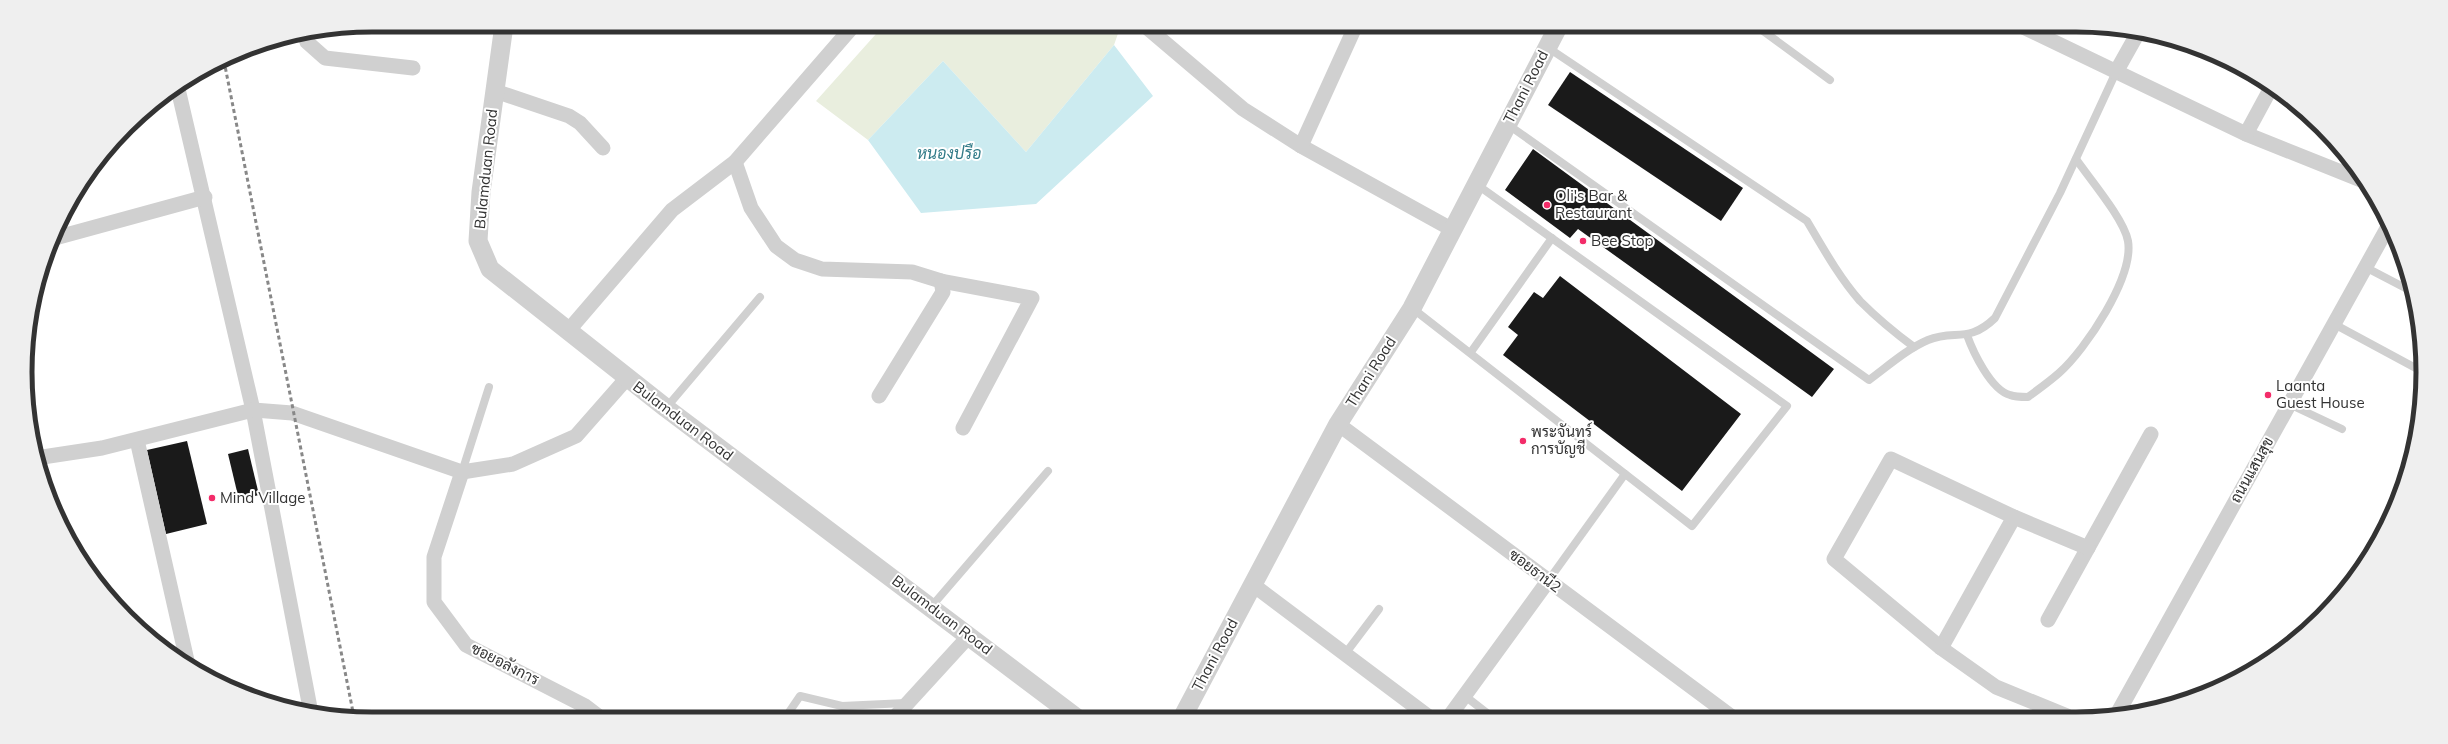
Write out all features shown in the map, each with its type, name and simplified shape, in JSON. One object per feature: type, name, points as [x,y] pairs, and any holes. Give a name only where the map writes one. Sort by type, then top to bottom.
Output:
[{"type":"street","name":"Bulamduan Road","points":[[503,32],[482,192],[478,241],[490,269],[666,408],[931,607],[1067,712]]},
{"type":"street","points":[[568,331],[672,210],[735,162],[848,32]]},
{"type":"street","points":[[1152,32],[1243,109],[1301,146],[1453,230]]},
{"type":"street","points":[[1301,146],[1353,32]]},
{"type":"street","name":"Thani Road","points":[[1185,712],[1338,424],[1412,308],[1506,124],[1555,32]]},
{"type":"street","points":[[2033,32],[2246,134],[2355,178]]},
{"type":"street","points":[[2116,72],[2135,38]]},
{"type":"street","points":[[307,39],[308,42],[325,58],[413,68]]},
{"type":"street","points":[[495,91],[569,116],[580,123],[603,148]]},
{"type":"street","points":[[179,92],[205,197],[253,410],[310,706]]},
{"type":"street","points":[[2246,134],[2269,92]]},
{"type":"street","points":[[735,162],[751,208],[776,246],[795,260],[822,269],[912,272],[941,281],[1032,298],[963,428]]},
{"type":"street","points":[[60,237],[205,197]]},
{"type":"street","name":"ถนนแสนสุข","points":[[2120,709],[2385,232]]},
{"type":"street","points":[[879,396],[943,292],[941,281]]},
{"type":"street","points":[[43,457],[102,448],[253,410],[292,413],[462,472],[513,464],[576,436],[627,378]]},
{"type":"street","name":"ซอยธานี2","points":[[1338,424],[1725,712]]},
{"type":"street","points":[[2048,620],[2151,434]]},
{"type":"street","points":[[137,440],[186,657]]},
{"type":"street","points":[[2057,712],[1996,687],[1941,648],[1834,559],[1890,459],[2014,517],[2088,548]]},
{"type":"street","name":"ซอยอลังการ","points":[[462,472],[434,557],[434,602],[466,645],[585,706],[593,712]]},
{"type":"street","points":[[1941,648],[2014,517]]},
{"type":"street","points":[[1453,712],[1548,581]]},
{"type":"street","points":[[1252,584],[1422,712]]},
{"type":"street","points":[[899,712],[969,636]]},
{"type":"lane","points":[[1765,32],[1830,80]]},
{"type":"lane","points":[[1547,47],[1807,221],[1832,263],[1860,300],[1886,326],[1914,347]]},
{"type":"lane","points":[[1506,124],[1869,380],[1914,347],[1930,339],[1967,335],[1984,329],[1994,318],[2076,159],[2116,72]]},
{"type":"lane","points":[[1967,335],[1979,362],[2001,391],[2009,395],[2028,397],[2060,372],[2104,318],[2126,263],[2128,241],[2120,224],[2076,159]]},
{"type":"lane","points":[[1412,308],[1471,352],[1692,526],[1787,406],[1476,184]]},
{"type":"lane","points":[[1471,352],[1552,238]]},
{"type":"lane","points":[[2366,267],[2405,288]]},
{"type":"lane","points":[[666,408],[760,297]]},
{"type":"lane","points":[[2334,324],[2416,368]]},
{"type":"lane","points":[[462,472],[489,387]]},
{"type":"lane","points":[[2289,404],[2342,429]]},
{"type":"lane","points":[[931,607],[1048,471]]},
{"type":"lane","points":[[1548,581],[1625,474]]},
{"type":"lane","points":[[1345,654],[1379,609]]},
{"type":"lane","points":[[789,712],[800,696],[842,706],[907,703]]},
{"type":"lane","points":[[1464,696],[1485,712]]},
{"type":"green space","points":[[878,32],[1119,32],[1114,45],[1026,152],[943,61],[868,140],[816,101]]},
{"type":"water","name":"หนองปรือ","points":[[1114,45],[1153,96],[1036,204],[921,213],[868,140],[943,61],[1026,152]]},
{"type":"building","points":[[1570,72],[1743,188],[1721,221],[1548,105]]},
{"type":"building","points":[[1533,149],[1834,369],[1812,397],[1578,229],[1570,238],[1505,190]]},
{"type":"building","points":[[1560,276],[1741,414],[1682,491],[1503,355],[1518,335],[1508,327],[1534,292],[1543,298]]},
{"type":"building","points":[[187,441],[207,524],[166,534],[147,450]]},
{"type":"building","points":[[248,449],[259,495],[239,500],[228,454]]},
{"type":"railway","points":[[225,66],[353,711]]},
{"type":"place","name":"Oli's Bar & Restaurant","points":[[1547,205]]},
{"type":"place","name":"Bee Stop","points":[[1583,241]]},
{"type":"place","name":"Laanta Guest House","points":[[2268,395]]},
{"type":"place","name":"พระจันทร์ การบัญชี","points":[[1523,441]]},
{"type":"place","name":"Mind Village","points":[[212,498]]}]
